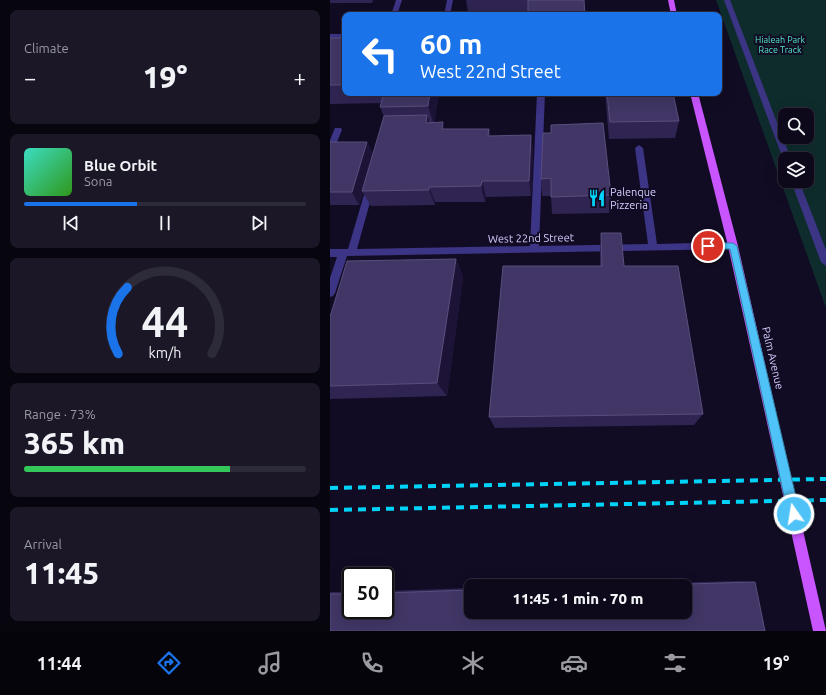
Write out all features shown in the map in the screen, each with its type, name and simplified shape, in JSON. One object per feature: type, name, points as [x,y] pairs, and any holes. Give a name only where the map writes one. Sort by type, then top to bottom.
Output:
[{"type":"main road","points":[[671,0],[673,12]]},
{"type":"main road","name":"Palm Avenue","points":[[695,96],[733,246],[820,631]]},
{"type":"street","points":[[395,12],[399,0]]},
{"type":"street","points":[[448,12],[450,0]]},
{"type":"street","points":[[727,0],[784,152]]},
{"type":"street","points":[[330,36],[342,36]]},
{"type":"street","points":[[534,250],[542,96]]},
{"type":"street","points":[[330,149],[338,130]]},
{"type":"street","points":[[639,148],[653,247]]},
{"type":"street","points":[[330,293],[347,253],[372,180]]},
{"type":"street","points":[[799,188],[826,262]]},
{"type":"street","name":"West 22nd Street","points":[[330,253],[733,246]]},
{"type":"green space","name":"Hialeah Park Race Track","points":[[716,0],[826,0],[826,308],[783,188],[814,188],[814,152],[778,152],[778,174],[722,17],[722,12],[720,12]]},
{"type":"building","points":[[528,0],[584,0],[585,12],[528,12]]},
{"type":"building","points":[[330,38],[342,38],[342,85],[330,85]]},
{"type":"building","points":[[383,96],[430,96],[428,106],[380,107]]},
{"type":"building","points":[[607,96],[674,96],[679,121],[610,122]]},
{"type":"building","points":[[427,115],[426,123],[443,122],[442,129],[489,129],[488,136],[531,135],[529,181],[482,181],[481,186],[429,187],[429,190],[362,191],[384,116]]},
{"type":"building","points":[[603,123],[611,195],[551,197],[551,178],[541,179],[543,133],[551,133],[551,125]]},
{"type":"building","points":[[330,142],[367,142],[352,192],[330,192]]},
{"type":"building","points":[[601,233],[621,233],[624,266],[678,266],[703,414],[489,417],[503,266],[602,266]]},
{"type":"building","points":[[456,259],[437,383],[330,386],[330,317],[347,261]]},
{"type":"building","points":[[755,582],[765,631],[330,631],[330,594],[342,594],[342,619],[394,619],[394,593],[464,590],[464,619],[692,619],[692,584]]},
{"type":"railway","points":[[330,488],[826,479]]},
{"type":"railway","points":[[330,510],[826,500]]},
{"type":"place","name":"Palenque Pizzeria","points":[[597,198]]},
{"type":"route","points":[[708,246],[733,246],[794,514]]}]
